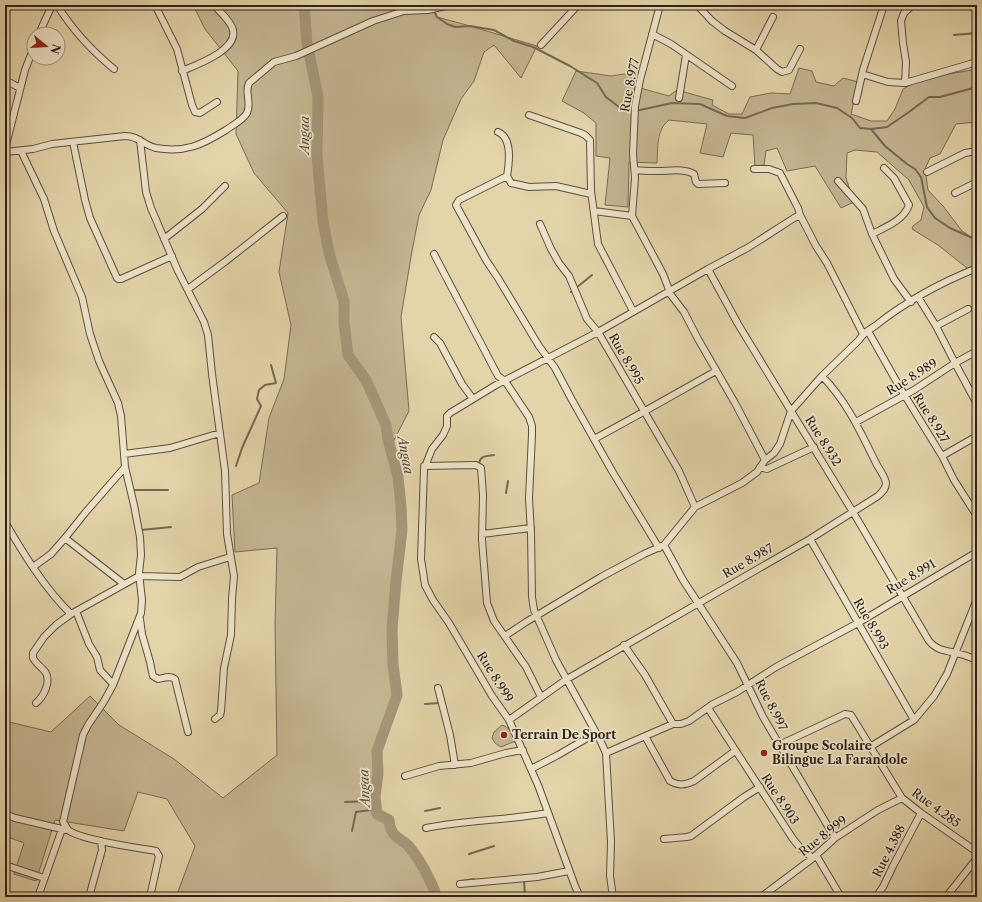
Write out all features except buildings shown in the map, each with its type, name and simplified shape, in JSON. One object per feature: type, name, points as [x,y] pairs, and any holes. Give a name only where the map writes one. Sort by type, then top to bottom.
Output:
[{"type":"street","points":[[43,26],[52,5]]},
{"type":"street","points":[[56,5],[96,54],[114,69]]},
{"type":"street","points":[[155,5],[177,49],[182,71],[195,112],[200,113],[217,102]]},
{"type":"street","points":[[182,71],[212,57],[231,42],[234,35],[233,29],[214,5]]},
{"type":"street","points":[[28,66],[20,88],[5,151],[21,151],[52,144],[125,136],[136,137],[152,146],[176,149],[189,148],[214,138],[246,115],[249,107],[247,88],[249,83],[274,62],[296,56],[396,12],[428,10],[450,5]]},
{"type":"street","points":[[541,45],[578,5]]},
{"type":"street","name":"Rue 8.977","points":[[632,216],[635,191],[633,154],[635,106],[660,5]]},
{"type":"street","points":[[697,5],[712,21],[756,50],[782,72],[789,70],[800,49]]},
{"type":"street","points":[[856,101],[862,74],[884,5]]},
{"type":"street","points":[[905,83],[906,62],[901,20],[904,12],[913,5]]},
{"type":"street","points":[[756,50],[773,17]]},
{"type":"street","points":[[652,34],[732,86]]},
{"type":"street","points":[[679,98],[686,55]]},
{"type":"street","points":[[862,74],[888,82],[905,83],[977,62]]},
{"type":"street","points":[[5,80],[20,88]]},
{"type":"street","points":[[529,115],[581,133],[588,137],[591,145],[591,194],[598,244],[633,312]]},
{"type":"street","points":[[498,132],[504,138],[508,148],[509,160],[507,179],[514,184],[529,187],[556,186],[591,194]]},
{"type":"street","points":[[140,140],[147,197],[164,239],[204,322],[208,335],[225,471],[226,512],[230,557],[234,576],[231,635],[224,668],[221,709],[220,714],[215,719]]},
{"type":"street","points":[[72,142],[90,218],[116,278],[121,279],[172,256]]},
{"type":"street","points":[[21,151],[44,199],[54,231],[82,297],[90,334],[99,360],[118,403],[122,416],[125,467],[140,537],[141,555],[139,576],[142,608],[113,684],[83,735],[64,818],[64,822],[69,830]]},
{"type":"street","points":[[927,172],[965,153],[977,151]]},
{"type":"street","points":[[872,234],[889,226],[907,212],[909,205],[894,178],[884,168]]},
{"type":"street","name":"Rue 8.927","points":[[754,169],[769,169],[780,173],[816,246],[904,396],[942,456],[954,480],[977,516]]},
{"type":"street","points":[[635,170],[690,172],[694,174],[698,184],[725,183]]},
{"type":"street","name":"Rue 8.997","points":[[507,176],[458,200],[456,205],[486,260],[539,346],[549,358],[638,515],[662,547],[737,663],[763,717],[835,838]]},
{"type":"street","points":[[838,181],[863,209],[872,234],[894,279],[911,302]]},
{"type":"street","points":[[955,193],[977,182]]},
{"type":"street","points":[[164,239],[202,208],[225,186]]},
{"type":"street","points":[[594,211],[632,216],[663,274],[670,292],[684,312],[765,460]]},
{"type":"street","name":"Rue 8.995","points":[[695,507],[679,471],[598,332],[749,247],[800,215]]},
{"type":"street","points":[[188,289],[283,216]]},
{"type":"street","points":[[540,224],[551,249],[569,276],[587,319],[598,332],[473,399],[450,413],[447,416],[443,435],[432,449],[424,466],[479,466],[481,468],[483,496],[482,534],[487,603],[494,620],[526,668],[541,697]]},
{"type":"street","points":[[434,254],[498,376],[506,381],[529,417],[532,426],[529,498],[532,597],[536,616],[553,655],[606,753],[611,842],[610,876],[613,897]]},
{"type":"street","name":"Rue 8.932","points":[[977,268],[952,278],[918,297],[890,314],[866,332],[822,376],[791,411],[932,645],[944,651],[977,660]]},
{"type":"street","points":[[504,636],[601,577],[644,554],[662,547],[695,507],[742,483],[757,472],[765,460],[774,453],[780,444],[791,411],[738,324],[708,269]]},
{"type":"street","name":"Rue 8.989","points":[[856,422],[904,396],[955,363],[936,326],[918,297]]},
{"type":"street","points":[[936,326],[968,309]]},
{"type":"street","points":[[434,337],[440,343],[462,384],[473,399]]},
{"type":"street","points":[[977,351],[955,363],[977,404]]},
{"type":"street","points":[[594,439],[716,371]]},
{"type":"street","name":"Rue 8.987","points":[[509,720],[567,679],[810,539],[878,496],[885,487],[885,480],[875,463],[856,422],[835,390],[822,376]]},
{"type":"street","points":[[124,454],[170,448],[220,434]]},
{"type":"street","points":[[942,456],[977,436]]},
{"type":"street","points":[[760,467],[767,470],[814,447]]},
{"type":"street","name":"Rue 8.999","points":[[424,466],[422,483],[421,559],[425,585],[492,696],[509,720],[531,769],[580,897]]},
{"type":"street","points":[[33,567],[51,554],[125,467]]},
{"type":"street","points":[[5,522],[33,567],[55,597],[74,613],[97,657],[100,670],[113,684]]},
{"type":"street","points":[[482,534],[531,528]]},
{"type":"street","points":[[65,538],[124,584]]},
{"type":"street","name":"Rue 8.993","points":[[810,539],[914,720]]},
{"type":"street","name":"Rue 8.991","points":[[606,753],[673,724],[681,724],[689,721],[776,667],[858,623],[977,552]]},
{"type":"street","points":[[36,703],[41,698],[47,683],[46,673],[32,658],[33,653],[51,630],[74,613],[139,576],[180,577],[198,567],[230,557]]},
{"type":"street","points":[[870,747],[914,720],[934,696],[947,674],[977,599]]},
{"type":"street","points":[[140,616],[142,634],[153,676],[158,679],[168,677],[172,677],[174,679],[188,732]]},
{"type":"street","points":[[624,645],[645,675],[673,724]]},
{"type":"street","points":[[438,688],[450,735],[455,765]]},
{"type":"street","name":"Rue 8.903","points":[[708,708],[796,843],[802,850],[814,856],[841,897]]},
{"type":"street","name":"Rue 4.285","points":[[779,745],[845,714],[851,715],[902,798],[977,852]]},
{"type":"street","points":[[531,769],[558,756],[596,733]]},
{"type":"street","points":[[645,736],[670,781],[675,784],[687,784],[694,781],[735,751]]},
{"type":"street","points":[[405,776],[439,766],[471,763],[506,753],[523,750]]},
{"type":"street","points":[[664,839],[691,836],[760,787]]},
{"type":"street","name":"Rue 8.999","points":[[761,897],[835,838],[878,810],[902,798]]},
{"type":"street","points":[[426,828],[451,823],[548,813]]},
{"type":"street","name":"Rue 4.388","points":[[876,897],[883,887],[921,813]]},
{"type":"street","points":[[5,814],[15,818],[69,830],[101,841],[156,851],[159,856],[150,897]]},
{"type":"street","points":[[44,897],[39,894],[62,829]]},
{"type":"street","points":[[89,897],[102,850],[101,841]]},
{"type":"street","points":[[946,897],[977,858]]},
{"type":"street","points":[[5,865],[44,878]]},
{"type":"street","points":[[460,884],[537,877],[569,871]]},
{"type":"shaded area","points":[[193,5],[433,5],[437,17],[537,46],[521,78],[494,45],[484,52],[474,81],[461,99],[443,140],[431,190],[419,215],[401,317],[409,411],[390,448],[398,477],[402,530],[392,629],[393,664],[397,695],[377,751],[378,773],[375,797],[377,813],[389,820],[390,827],[394,835],[408,845],[415,854],[426,872],[437,897],[176,897],[195,846],[167,799],[138,792],[124,831],[55,820],[36,881],[14,874],[24,843],[5,836],[5,721],[51,732],[90,696],[119,725],[174,759],[223,798],[277,755],[275,624],[277,548],[235,552],[232,495],[259,483],[269,418],[284,379],[291,325],[279,272],[288,213],[254,173],[236,134],[238,71],[205,29]]},
{"type":"shaded area","points":[[799,68],[812,71],[816,82],[834,86],[843,78],[858,82],[851,114],[871,121],[887,121],[895,109],[903,89],[921,79],[977,69],[977,122],[956,124],[940,154],[930,158],[925,169],[928,190],[943,206],[962,231],[977,241],[977,276],[938,245],[912,229],[913,226],[921,220],[924,207],[909,180],[877,152],[855,150],[847,153],[846,178],[854,202],[841,208],[815,166],[787,171],[777,148],[766,151],[764,165],[755,166],[753,135],[731,133],[723,157],[700,153],[707,124],[669,120],[665,124],[660,134],[657,163],[629,162],[628,207],[605,205],[610,158],[596,156],[596,123],[584,113],[562,101],[576,71],[611,76],[624,74],[636,79],[633,86],[669,96],[677,90],[713,100],[712,105],[729,114],[742,114],[750,97],[771,93],[790,94]]},
{"type":"shaded area","name":"Terrain De Sport","points":[[502,725],[509,729],[516,742],[501,747],[495,743],[492,738],[494,732]]},
{"type":"waterway","name":"Angaa","points":[[304,5],[307,43],[318,97],[317,155],[323,222],[329,253],[344,301],[344,322],[348,355],[366,380],[386,425],[398,477],[401,506],[402,530],[392,629],[393,664],[397,695],[377,751],[378,773],[375,797],[377,814],[389,820],[390,827],[394,835],[408,845],[415,854],[426,872],[437,897]]},
{"type":"waterway","points":[[431,5],[437,17],[447,24],[455,27],[470,26],[494,30],[514,41],[533,47],[570,66],[597,83],[606,97],[624,111],[640,110],[672,103],[700,104],[727,116],[745,118],[772,108],[793,104],[816,103],[837,108],[852,118],[860,128],[871,129],[887,127],[929,97],[940,97],[977,87]]},
{"type":"waterway","points":[[954,35],[977,33]]},
{"type":"waterway","points":[[871,129],[885,146],[915,169],[921,177],[927,207],[935,218],[950,228],[977,240]]},
{"type":"waterway","points":[[571,292],[592,275]]},
{"type":"waterway","points":[[236,466],[242,448],[261,406],[257,399],[259,390],[265,385],[276,383],[271,365]]},
{"type":"waterway","points":[[479,463],[483,457],[494,455]]},
{"type":"waterway","points":[[506,493],[508,481]]},
{"type":"waterway","points":[[132,490],[168,490]]},
{"type":"waterway","points":[[141,530],[171,527]]},
{"type":"waterway","points":[[425,704],[440,703]]},
{"type":"waterway","points":[[345,802],[370,801]]},
{"type":"waterway","points":[[425,811],[440,808]]},
{"type":"waterway","points":[[352,831],[356,812],[371,810]]},
{"type":"waterway","points":[[469,854],[494,846]]},
{"type":"waterway","points":[[463,881],[474,879]]},
{"type":"waterway","points":[[524,880],[525,897]]},
{"type":"place","name":"Terrain De Sport","points":[[504,735]]},
{"type":"place","name":"Groupe Scolaire Bilingue La Farandole","points":[[764,753]]}]
